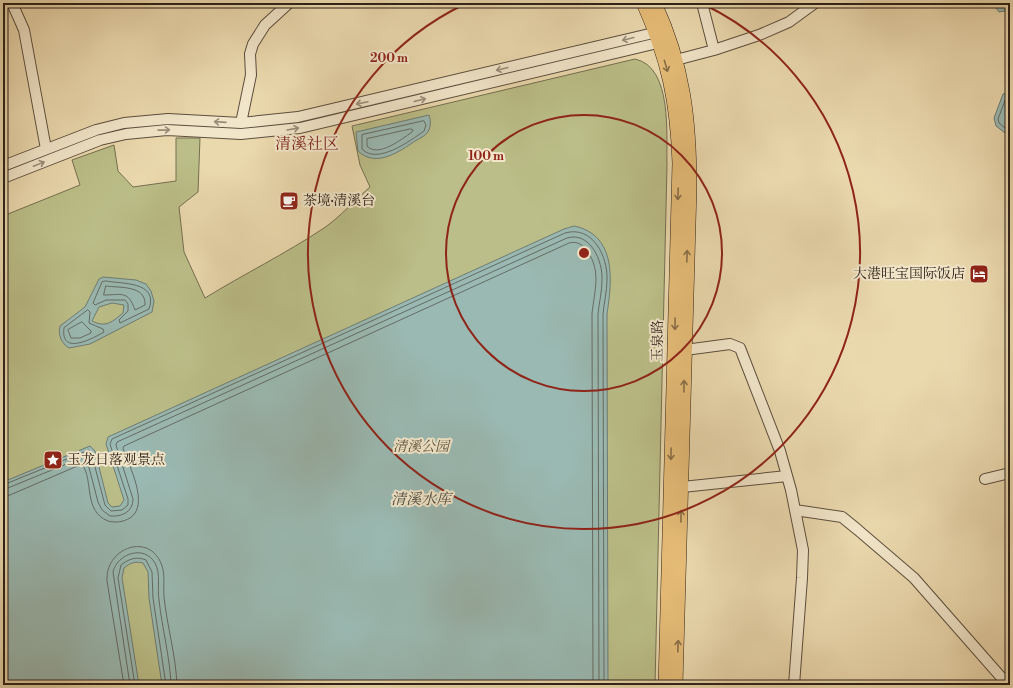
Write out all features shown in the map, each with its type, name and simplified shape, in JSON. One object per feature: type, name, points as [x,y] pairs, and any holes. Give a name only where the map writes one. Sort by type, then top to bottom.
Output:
[{"type":"main road","name":"玉泉路","points":[[642,3],[676,60],[685,93],[690,163],[676,685]]},
{"type":"main road","name":"玉泉路","points":[[655,3],[674,95],[679,163],[665,685]]},
{"type":"street","points":[[12,3],[24,30],[46,149]]},
{"type":"street","points":[[241,123],[251,75],[250,54],[253,44],[265,25],[290,3]]},
{"type":"street","points":[[702,3],[714,50]]},
{"type":"street","points":[[676,60],[751,38],[789,22],[815,3]]},
{"type":"street","points":[[3,166],[96,130],[137,121],[168,119],[241,123],[298,117],[663,36]]},
{"type":"street","points":[[3,178],[100,140],[126,134],[168,130],[241,134],[293,129],[373,112],[663,36]]},
{"type":"street","points":[[685,350],[730,344],[740,348],[758,392],[787,476],[803,550],[802,584],[794,685]]},
{"type":"street","points":[[985,479],[1010,473]]},
{"type":"street","points":[[682,487],[787,476]]},
{"type":"street","points":[[795,510],[842,517],[858,530],[914,578],[1008,685]]},
{"type":"green space","name":"清溪公园","points":[[635,59],[647,65],[656,75],[662,88],[666,121],[667,165],[655,685],[3,685],[3,216],[80,185],[72,160],[114,145],[118,171],[133,187],[176,181],[176,138],[200,138],[198,192],[179,207],[184,252],[205,298],[294,247],[330,224],[370,187],[360,165],[352,126]]},
{"type":"water","points":[[992,3],[1010,3],[1010,10],[999,12]]},
{"type":"water","points":[[1010,92],[1010,137],[996,126],[994,118],[1003,94]]},
{"type":"water","points":[[429,115],[430,124],[427,133],[392,155],[371,158],[358,151],[356,132]]},
{"type":"water","name":"清溪水库","points":[[574,226],[588,231],[598,239],[605,249],[610,274],[607,314],[608,685],[162,685],[149,598],[148,572],[143,563],[135,562],[124,568],[122,578],[139,685],[3,685],[3,482],[90,446],[95,451],[108,503],[112,507],[120,506],[124,500],[106,444],[108,437],[564,229]]},
{"type":"water","points":[[103,277],[136,280],[146,284],[151,291],[154,301],[152,312],[90,344],[69,348],[64,344],[61,338],[59,333],[60,326],[85,307],[99,279]],"holes":[[[112,303],[124,305],[123,313],[109,323],[101,324],[92,321],[99,307]]]},
{"type":"place","name":"茶境·清溪台","points":[[289,201]]},
{"type":"place","name":"大港旺宝国际饭店","points":[[979,274]]},
{"type":"place","name":"玉龙日落观景点","points":[[53,460]]},
{"type":"district","name":"清溪社区","points":[[307,144]]}]
